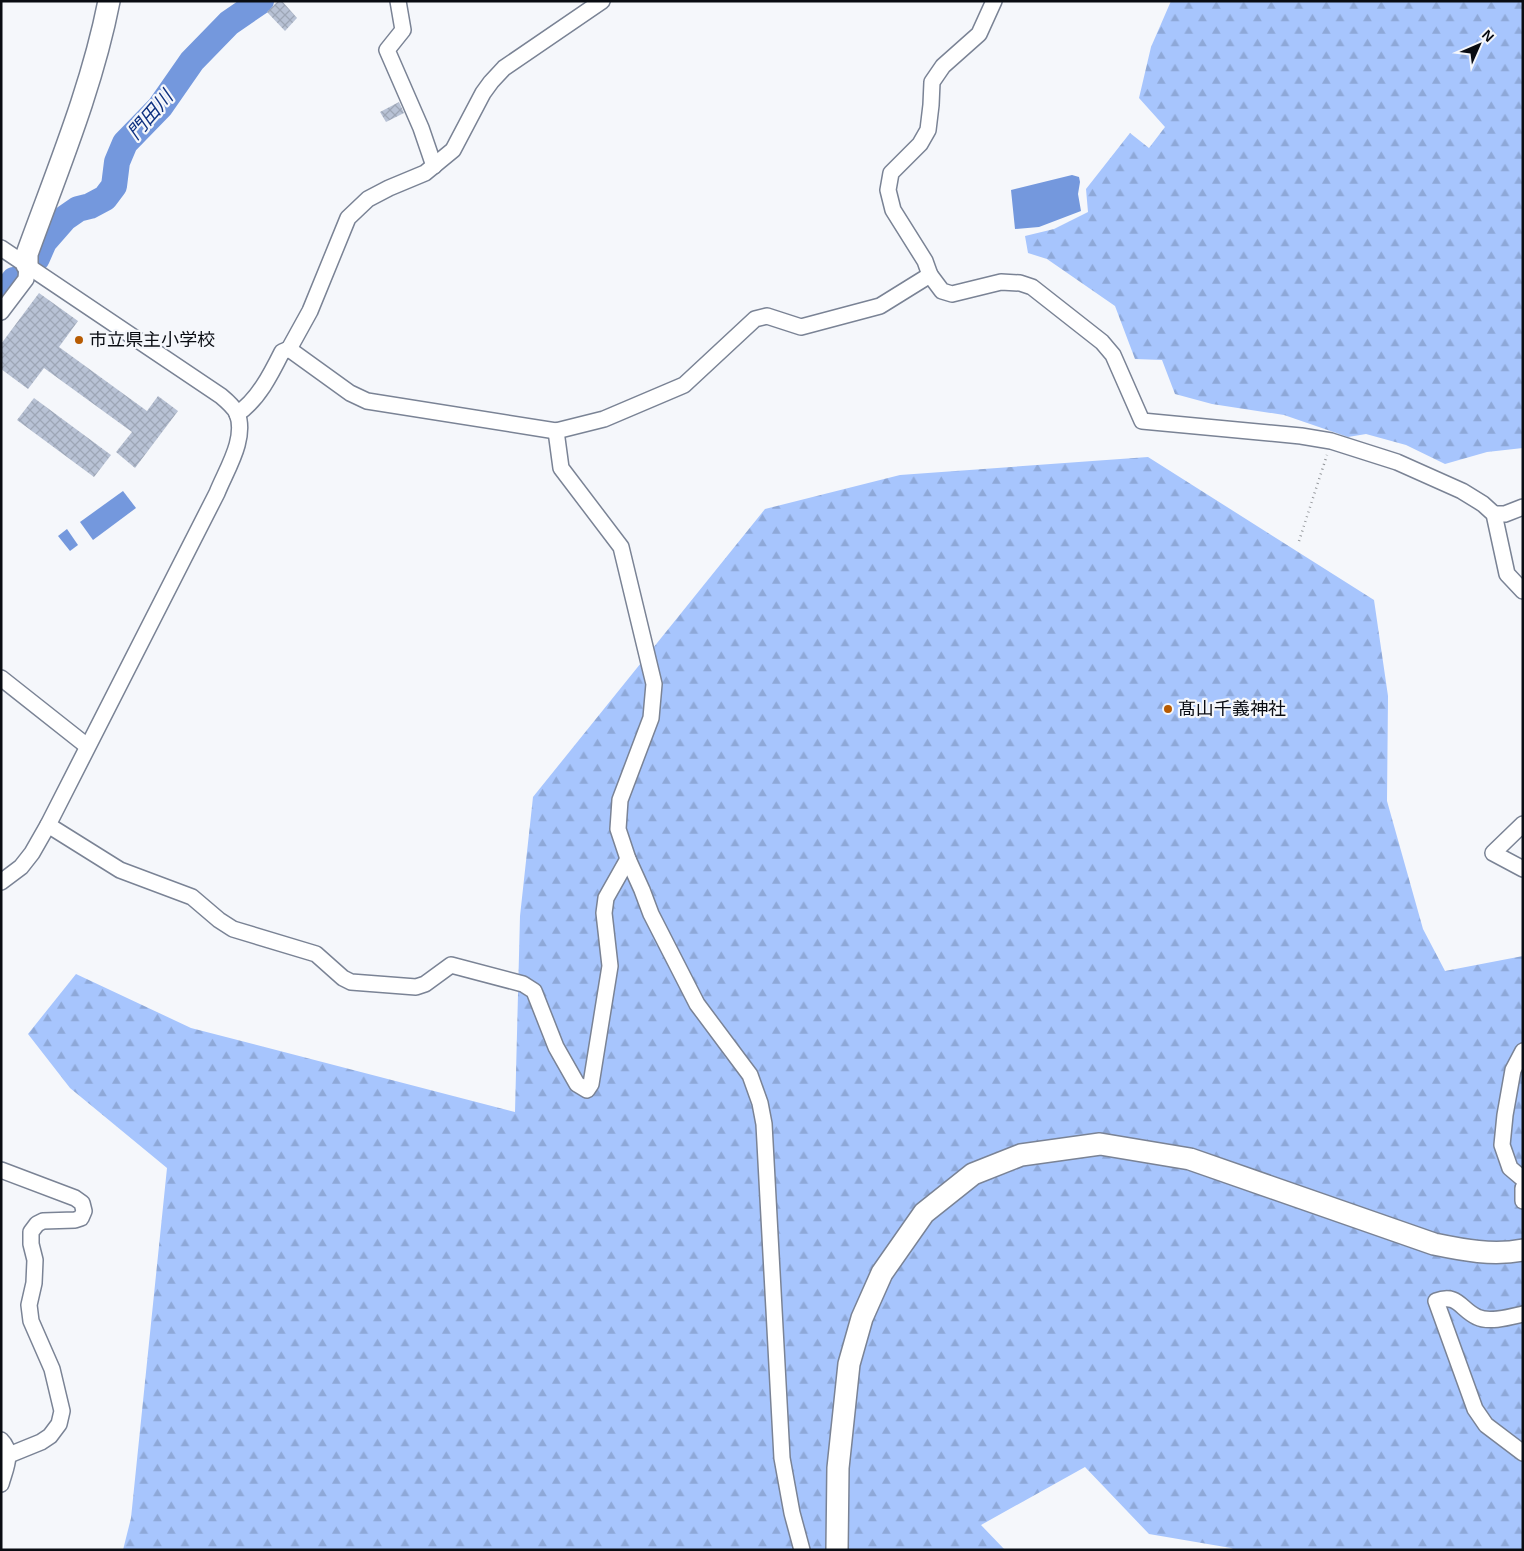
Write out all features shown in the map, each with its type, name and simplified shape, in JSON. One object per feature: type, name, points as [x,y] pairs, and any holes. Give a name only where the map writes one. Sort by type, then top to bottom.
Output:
[{"type":"street","points":[[1,312],[26,279],[27,254],[81,104],[102,36],[109,1]]},
{"type":"street","points":[[398,1],[403,30],[387,50],[421,128],[434,166]]},
{"type":"street","points":[[237,414],[254,399],[282,352],[289,349],[310,311],[348,218],[368,199],[425,173],[453,150],[483,93],[504,68],[602,1]]},
{"type":"street","points":[[994,1],[978,34],[943,66],[932,82],[928,130],[920,144],[891,173],[888,190],[893,210],[925,261],[930,275],[942,291],[952,294],[1001,282],[1020,283],[1032,287],[1102,342],[1113,354],[1142,422],[1302,436],[1331,441],[1405,465],[1462,491],[1483,504],[1494,514],[1507,574],[1523,591]]},
{"type":"street","points":[[1,248],[231,404],[237,414],[239,424],[238,442],[217,493],[48,825],[32,853],[21,867],[1,882]]},
{"type":"street","points":[[289,349],[350,393],[367,400],[556,431],[604,419],[684,384],[755,319],[767,316],[801,328],[880,306],[930,275]]},
{"type":"street","points":[[556,431],[561,468],[621,546],[654,684],[651,718],[620,800],[618,829],[628,859],[651,914],[697,1004],[750,1076],[760,1103],[764,1124],[782,1458],[792,1513],[802,1550]]},
{"type":"street","points":[[1494,514],[1504,514],[1523,507]]},
{"type":"street","points":[[1,678],[87,746]]},
{"type":"street","points":[[1523,824],[1493,853],[1523,869]]},
{"type":"street","points":[[48,825],[120,870],[192,897],[219,920],[233,929],[316,954],[343,978],[351,982],[416,987],[425,984],[451,965],[523,984],[534,991],[556,1047],[576,1084],[586,1090],[591,1084],[610,966],[604,913],[606,898],[628,859]]},
{"type":"street","points":[[1523,1051],[1513,1070],[1502,1145],[1510,1168],[1523,1179]]},
{"type":"street","points":[[837,1550],[838,1468],[849,1364],[862,1318],[882,1273],[924,1213],[973,1174],[1021,1155],[1100,1144],[1190,1159],[1434,1244],[1463,1250],[1521,1251]]},
{"type":"street","points":[[1,1170],[75,1198],[82,1203],[84,1211],[81,1218],[75,1220],[43,1221],[37,1224],[31,1232],[31,1244],[35,1260],[34,1283],[29,1305],[31,1321],[52,1369],[62,1411],[59,1424],[50,1436],[41,1442],[9,1455]]},
{"type":"street","points":[[1523,1188],[1523,1201]]},
{"type":"street","points":[[1523,1314],[1501,1319],[1478,1318],[1453,1300],[1445,1298],[1436,1301],[1475,1409],[1486,1425],[1523,1453]]},
{"type":"street","points":[[1,1440],[5,1444],[9,1455],[1,1484]]},
{"type":"path","points":[[1299,541],[1331,441]]},
{"type":"green space","points":[[1171,1],[1523,1],[1523,448],[1487,452],[1445,464],[1406,445],[1366,434],[1348,437],[1284,415],[1212,404],[1175,394],[1162,360],[1135,359],[1115,306],[1047,259],[1028,253],[1025,236],[1054,229],[1088,212],[1086,189],[1130,133],[1149,148],[1165,127],[1139,98],[1151,47]]},
{"type":"green space","points":[[1148,457],[1374,600],[1388,696],[1387,801],[1423,929],[1445,971],[1523,956],[1523,1550],[1235,1550],[1149,1534],[1085,1467],[981,1525],[1005,1550],[123,1550],[131,1518],[167,1168],[70,1088],[28,1034],[76,974],[191,1028],[515,1112],[520,916],[533,797],[765,509],[900,475]]},
{"type":"shaded area","points":[[1072,175],[1079,177],[1078,194],[1081,211],[1039,227],[1015,229],[1011,190]]},
{"type":"shaded area","points":[[123,491],[136,508],[93,540],[80,522]]},
{"type":"shaded area","points":[[67,529],[78,545],[70,551],[58,536]]},
{"type":"building","points":[[278,1],[282,1],[297,18],[285,31],[267,12]]},
{"type":"building","points":[[399,102],[404,113],[386,122],[380,112]]},
{"type":"building","points":[[39,293],[78,321],[59,347],[147,411],[158,396],[178,411],[135,468],[116,452],[132,432],[44,368],[28,389],[1,369],[1,344]]},
{"type":"building","points":[[34,398],[111,455],[94,477],[17,420]]},
{"type":"waterway","name":"門田川","points":[[37,258],[44,242],[65,218],[78,209],[90,206],[105,198],[114,186],[117,162],[125,143],[160,107],[192,61],[229,23],[261,1]]},
{"type":"waterway","name":"門田川","points":[[1,296],[14,280]]},
{"type":"place","name":"市立県主小学校","points":[[79,340]]},
{"type":"place","name":"髙山千義神社","points":[[1168,709]]}]
